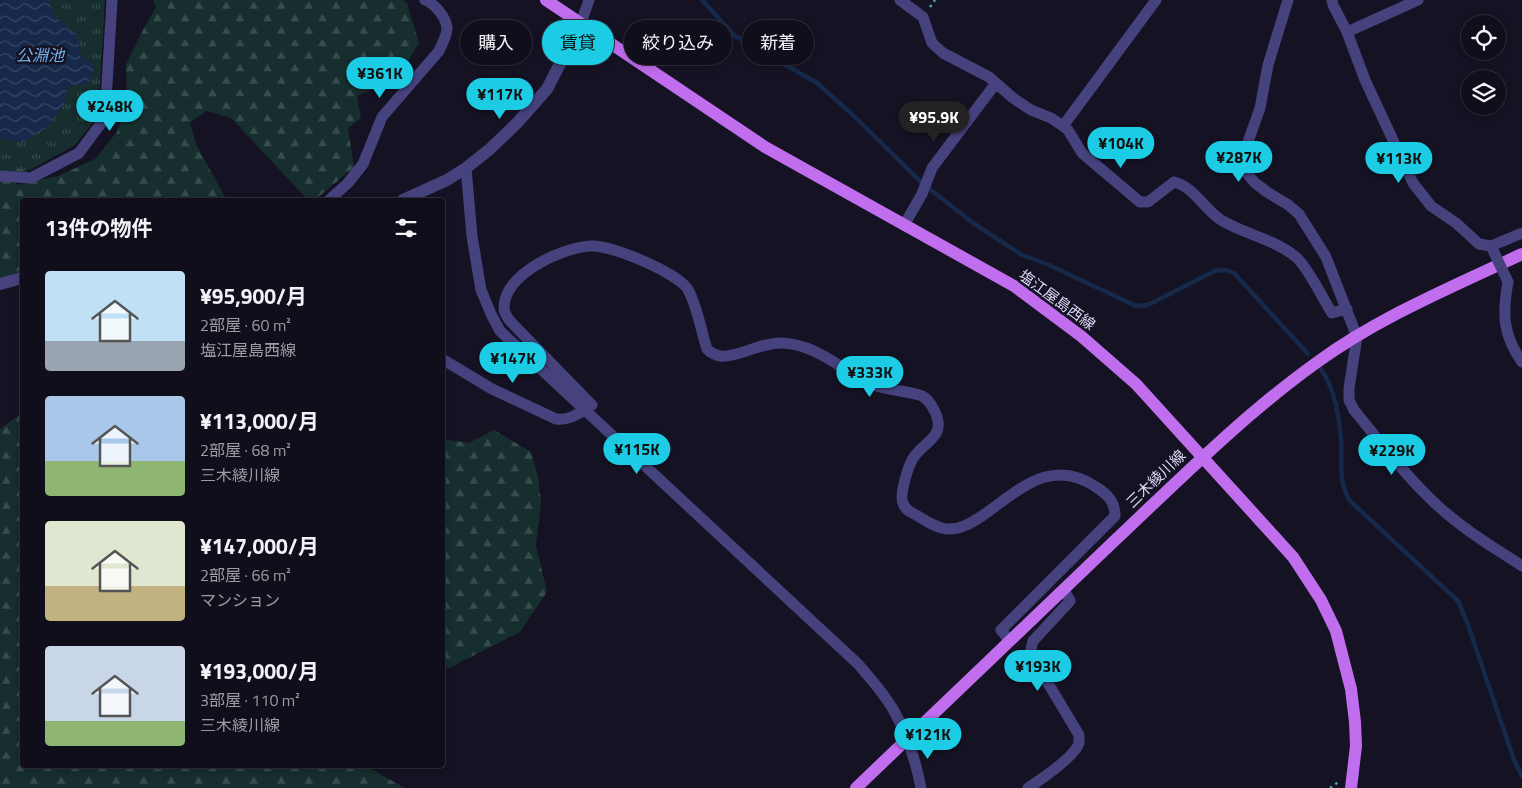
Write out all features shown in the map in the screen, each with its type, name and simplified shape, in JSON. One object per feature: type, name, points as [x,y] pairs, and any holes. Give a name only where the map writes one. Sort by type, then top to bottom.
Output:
[{"type":"main road","name":"塩江屋島西線","points":[[546,0],[576,20]]},
{"type":"main road","name":"塩江屋島西線","points":[[614,45],[766,147],[1014,286],[1081,336],[1136,384],[1293,557],[1321,600],[1336,631],[1352,689],[1356,746],[1351,788]]},
{"type":"main road","name":"三木綾川線","points":[[856,788],[1203,457],[1265,402],[1318,362],[1358,337],[1407,309],[1522,254]]},
{"type":"street","points":[[0,176],[31,178],[79,152],[105,118],[112,0]]},
{"type":"street","points":[[331,198],[348,183],[363,164],[382,117],[439,51],[445,40],[447,28],[442,14],[430,2],[425,0]]},
{"type":"street","points":[[582,20],[589,0]]},
{"type":"street","points":[[900,0],[923,17],[932,43],[944,53],[989,77],[1030,110],[1051,118],[1063,126],[1068,130],[1082,153],[1140,202],[1148,202],[1174,182],[1183,185],[1219,218],[1233,227],[1281,248],[1297,258],[1332,313],[1347,310]]},
{"type":"street","points":[[1063,126],[1156,0]]},
{"type":"street","points":[[1288,0],[1268,65],[1260,108],[1243,156],[1246,170],[1255,183],[1299,214],[1326,257],[1358,337],[1349,388],[1349,400],[1354,410],[1436,505],[1464,529],[1522,566]]},
{"type":"street","points":[[1332,0],[1347,32],[1365,80],[1418,189],[1431,206],[1456,223],[1479,244],[1491,246],[1522,233]]},
{"type":"street","points":[[1347,32],[1418,0]]},
{"type":"street","points":[[408,198],[448,180],[490,149],[518,122],[547,89],[559,65]]},
{"type":"street","points":[[904,225],[922,194],[932,168],[996,83]]},
{"type":"street","points":[[466,168],[472,236],[479,281],[490,314],[500,331],[858,664],[878,687],[894,711],[917,769],[921,788]]},
{"type":"street","points":[[445,360],[492,389],[556,419],[563,420],[592,404],[510,322],[504,310],[506,295],[517,278],[536,265],[558,254],[576,248],[593,246],[607,248],[644,261],[677,278],[686,287],[691,296],[707,349],[713,354],[721,356],[731,355],[764,345],[782,343],[799,346],[818,352],[872,384],[886,390],[921,396],[930,402],[939,425],[935,436],[913,458],[902,493],[902,502],[907,510],[934,525],[946,529],[969,524],[1032,481],[1052,475],[1067,475],[1086,480],[1112,500],[1115,516],[1001,630],[1010,641]]},
{"type":"street","points":[[1491,246],[1508,282],[1503,305],[1506,333],[1522,362]]},
{"type":"street","points":[[0,284],[20,279]]},
{"type":"street","points":[[1028,788],[1044,778],[1073,753],[1078,743],[1079,735],[1030,653],[1033,641],[1070,601],[1064,590]]},
{"type":"green space","name":"公淵池","points":[[0,0],[105,0],[98,116],[75,145],[30,170],[0,167]]},
{"type":"green space","points":[[153,0],[403,0],[407,3],[419,43],[398,78],[357,96],[361,118],[348,128],[354,167],[317,198],[306,198],[231,118],[206,111],[190,123],[197,146],[224,198],[20,198],[20,273],[0,278],[0,143],[44,152],[15,185],[58,176],[95,159],[117,132],[127,100],[126,65],[156,7]]},
{"type":"green space","points":[[20,414],[20,768],[369,768],[405,788],[0,788],[0,429]]},
{"type":"green space","points":[[494,430],[531,452],[538,476],[541,502],[536,545],[547,592],[520,632],[449,668],[445,667],[445,439],[469,443]]},
{"type":"water","name":"公淵池","points":[[0,0],[50,0],[49,2],[55,17],[77,35],[81,56],[94,66],[88,85],[68,86],[64,105],[46,128],[23,142],[0,139]]},
{"type":"waterway","points":[[702,0],[734,35],[817,83],[853,115],[922,183],[973,223],[1022,255],[1049,265],[1136,306],[1148,305],[1215,271],[1226,270],[1234,273],[1308,354]]},
{"type":"waterway","points":[[1321,369],[1330,385],[1337,412],[1341,440],[1341,471],[1346,493],[1350,501],[1458,601],[1467,622],[1514,760],[1522,776]]}]
